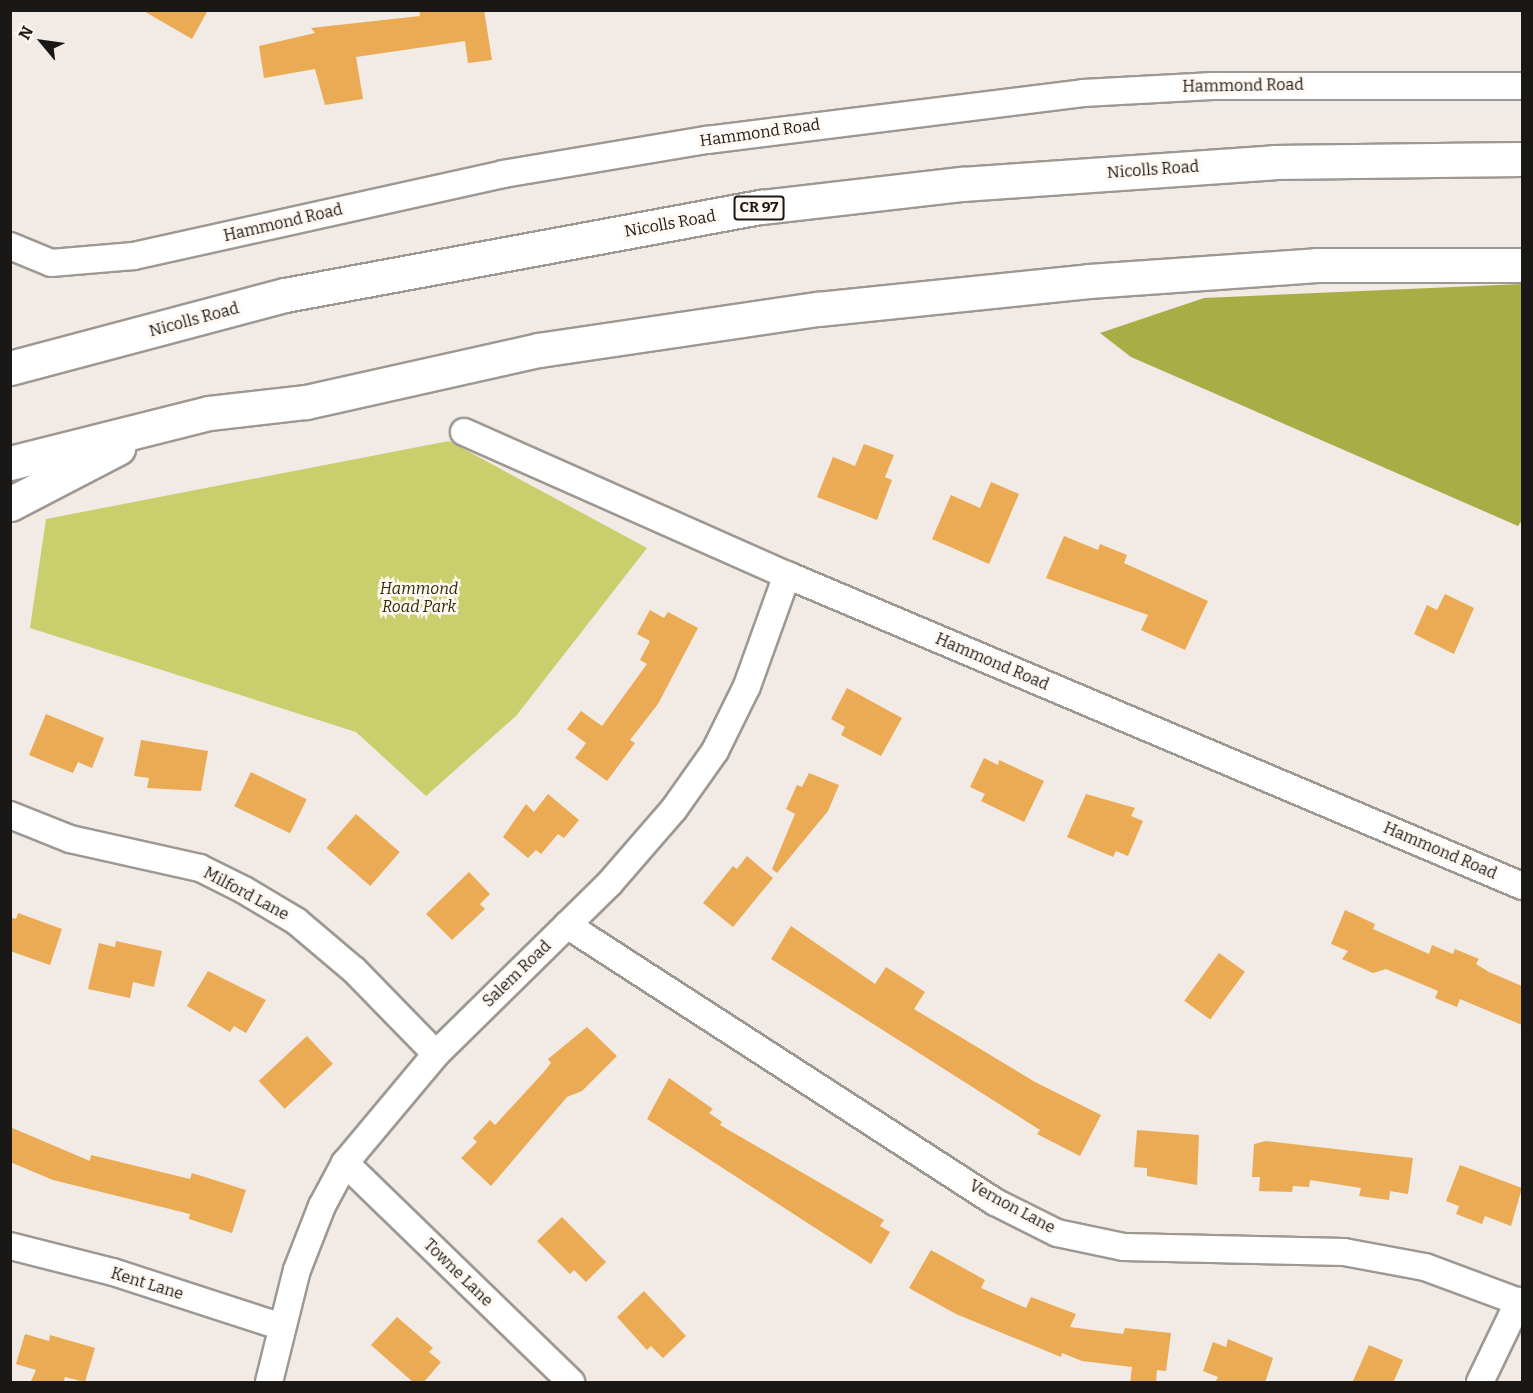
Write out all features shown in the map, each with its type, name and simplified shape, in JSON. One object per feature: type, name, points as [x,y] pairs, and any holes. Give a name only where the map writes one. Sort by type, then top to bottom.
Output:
[{"type":"highway","name":"Nicolls Road","points":[[10,368],[285,295],[762,207],[962,184],[1274,162],[1522,159]]},
{"type":"highway","points":[[10,463],[173,421],[306,402],[539,350],[818,309],[1089,281],[1317,266],[1522,265]]},
{"type":"highway","points":[[10,345],[101,344]]},
{"type":"highway","points":[[10,504],[173,421]]},
{"type":"street","name":"Hammond Road","points":[[10,246],[51,263],[134,256],[503,174],[707,140],[1083,93],[1213,86],[1522,86]]},
{"type":"street","name":"Hammond Road","points":[[464,432],[787,575],[1522,886]]},
{"type":"street","name":"Salem Road","points":[[269,1383],[297,1270],[322,1206],[345,1163],[436,1054],[567,925],[674,809],[716,751],[747,686],[787,575]]},
{"type":"street","name":"Milford Lane","points":[[10,815],[70,839],[200,868],[244,890],[296,921],[354,970],[436,1054]]},
{"type":"street","name":"Vernon Lane","points":[[567,925],[995,1202],[1057,1233],[1145,1248],[1344,1252],[1425,1267],[1521,1302]]},
{"type":"street","name":"Towne Lane","points":[[345,1163],[572,1383]]},
{"type":"street","name":"Kent Lane","points":[[10,1246],[113,1272],[282,1327]]},
{"type":"street","points":[[1480,1383],[1521,1302]]},
{"type":"green space","points":[[1522,284],[1522,520],[1518,526],[1131,357],[1100,333],[1204,298]]},
{"type":"green space","name":"Hammond Road Park","points":[[449,441],[647,548],[516,716],[426,796],[356,732],[30,628],[46,519]]},
{"type":"building","points":[[142,10],[208,10],[192,39]]},
{"type":"building","points":[[419,10],[484,10],[492,60],[468,63],[465,41],[356,57],[363,99],[325,105],[315,69],[264,78],[259,46],[315,33],[311,28],[420,16]]},
{"type":"building","points":[[864,444],[894,455],[885,477],[892,480],[877,520],[817,497],[833,457],[855,466]]},
{"type":"building","points":[[991,482],[1019,494],[989,564],[932,539],[951,495],[980,508]]},
{"type":"building","points":[[1064,536],[1098,550],[1100,544],[1127,555],[1124,563],[1208,601],[1185,650],[1141,630],[1148,615],[1046,578]]},
{"type":"building","points":[[1445,594],[1474,608],[1454,654],[1414,634],[1427,605],[1437,610]]},
{"type":"building","points":[[650,610],[664,618],[668,612],[698,628],[658,704],[630,740],[635,743],[607,781],[575,758],[586,743],[567,729],[581,711],[602,726],[647,664],[640,660],[650,641],[637,634]]},
{"type":"building","points":[[847,688],[902,718],[881,756],[841,735],[845,727],[831,719]]},
{"type":"building","points":[[46,714],[104,738],[92,768],[78,762],[73,773],[29,755]]},
{"type":"building","points":[[141,740],[208,751],[201,791],[147,788],[149,778],[134,776]]},
{"type":"building","points":[[984,758],[998,765],[999,760],[1044,781],[1024,822],[981,801],[985,794],[970,787]]},
{"type":"building","points":[[251,772],[307,799],[290,833],[234,806]]},
{"type":"building","points":[[809,773],[839,785],[828,811],[777,873],[772,869],[795,814],[786,809],[797,785],[802,787]]},
{"type":"building","points":[[548,794],[579,820],[564,838],[558,834],[541,854],[536,850],[528,858],[503,837],[526,804],[534,812]]},
{"type":"building","points":[[1086,794],[1135,808],[1131,816],[1143,821],[1128,856],[1116,851],[1113,857],[1067,837]]},
{"type":"building","points":[[356,814],[400,852],[370,886],[326,848]]},
{"type":"building","points":[[747,856],[773,878],[733,927],[703,903],[733,866],[737,869]]},
{"type":"building","points":[[469,872],[490,894],[480,904],[485,909],[452,940],[426,914]]},
{"type":"building","points":[[1345,910],[1375,924],[1373,929],[1429,954],[1432,945],[1453,954],[1455,949],[1479,959],[1476,964],[1522,986],[1522,1025],[1460,999],[1457,1007],[1435,998],[1438,991],[1386,969],[1373,973],[1342,959],[1348,951],[1331,944]]},
{"type":"building","points":[[18,913],[62,929],[50,965],[10,951],[10,917],[16,919]]},
{"type":"building","points":[[791,926],[875,984],[886,967],[925,992],[914,1009],[1035,1082],[1101,1115],[1080,1156],[1037,1134],[1040,1130],[771,959]]},
{"type":"building","points":[[116,941],[162,951],[154,987],[133,982],[130,998],[88,989],[99,943],[115,947]]},
{"type":"building","points":[[1219,953],[1245,972],[1210,1020],[1184,1001]]},
{"type":"building","points":[[208,971],[266,1000],[246,1033],[234,1026],[230,1032],[187,1006]]},
{"type":"building","points":[[587,1027],[617,1056],[582,1091],[567,1097],[491,1186],[461,1158],[477,1142],[473,1138],[490,1120],[495,1125],[543,1073],[551,1063],[548,1059]]},
{"type":"building","points":[[307,1036],[333,1064],[285,1109],[259,1081]]},
{"type":"building","points":[[669,1078],[713,1109],[709,1113],[722,1122],[720,1125],[884,1220],[880,1226],[890,1232],[871,1264],[647,1119]]},
{"type":"building","points":[[10,1127],[90,1161],[91,1155],[190,1179],[192,1173],[246,1190],[232,1233],[189,1219],[190,1214],[53,1180],[10,1162]]},
{"type":"building","points":[[1137,1130],[1199,1135],[1197,1185],[1147,1176],[1147,1168],[1134,1167]]},
{"type":"building","points":[[1266,1141],[1413,1158],[1408,1194],[1390,1191],[1389,1200],[1359,1196],[1361,1188],[1310,1180],[1309,1187],[1293,1186],[1292,1192],[1259,1191],[1260,1177],[1252,1177],[1254,1144]]},
{"type":"building","points":[[1460,1165],[1522,1188],[1511,1226],[1485,1216],[1482,1224],[1456,1214],[1459,1206],[1446,1201]]},
{"type":"building","points":[[562,1217],[606,1262],[586,1282],[574,1270],[570,1274],[537,1241]]},
{"type":"building","points":[[931,1250],[985,1280],[981,1288],[1026,1308],[1031,1297],[1076,1314],[1070,1327],[1123,1334],[1125,1328],[1171,1333],[1166,1371],[1157,1370],[1156,1383],[1130,1383],[1132,1367],[1082,1361],[1062,1353],[1061,1357],[956,1314],[909,1288]]},
{"type":"building","points":[[644,1291],[686,1336],[663,1358],[651,1346],[647,1350],[617,1317]]},
{"type":"building","points":[[397,1317],[433,1348],[429,1352],[441,1362],[423,1383],[414,1383],[371,1345]]},
{"type":"building","points":[[25,1334],[49,1341],[50,1335],[95,1348],[85,1382],[65,1377],[63,1383],[30,1383],[36,1370],[16,1364]]},
{"type":"building","points":[[1228,1339],[1273,1358],[1265,1383],[1215,1383],[1218,1377],[1203,1371],[1213,1342],[1226,1347]]},
{"type":"building","points":[[1369,1345],[1403,1360],[1393,1383],[1352,1383]]}]
